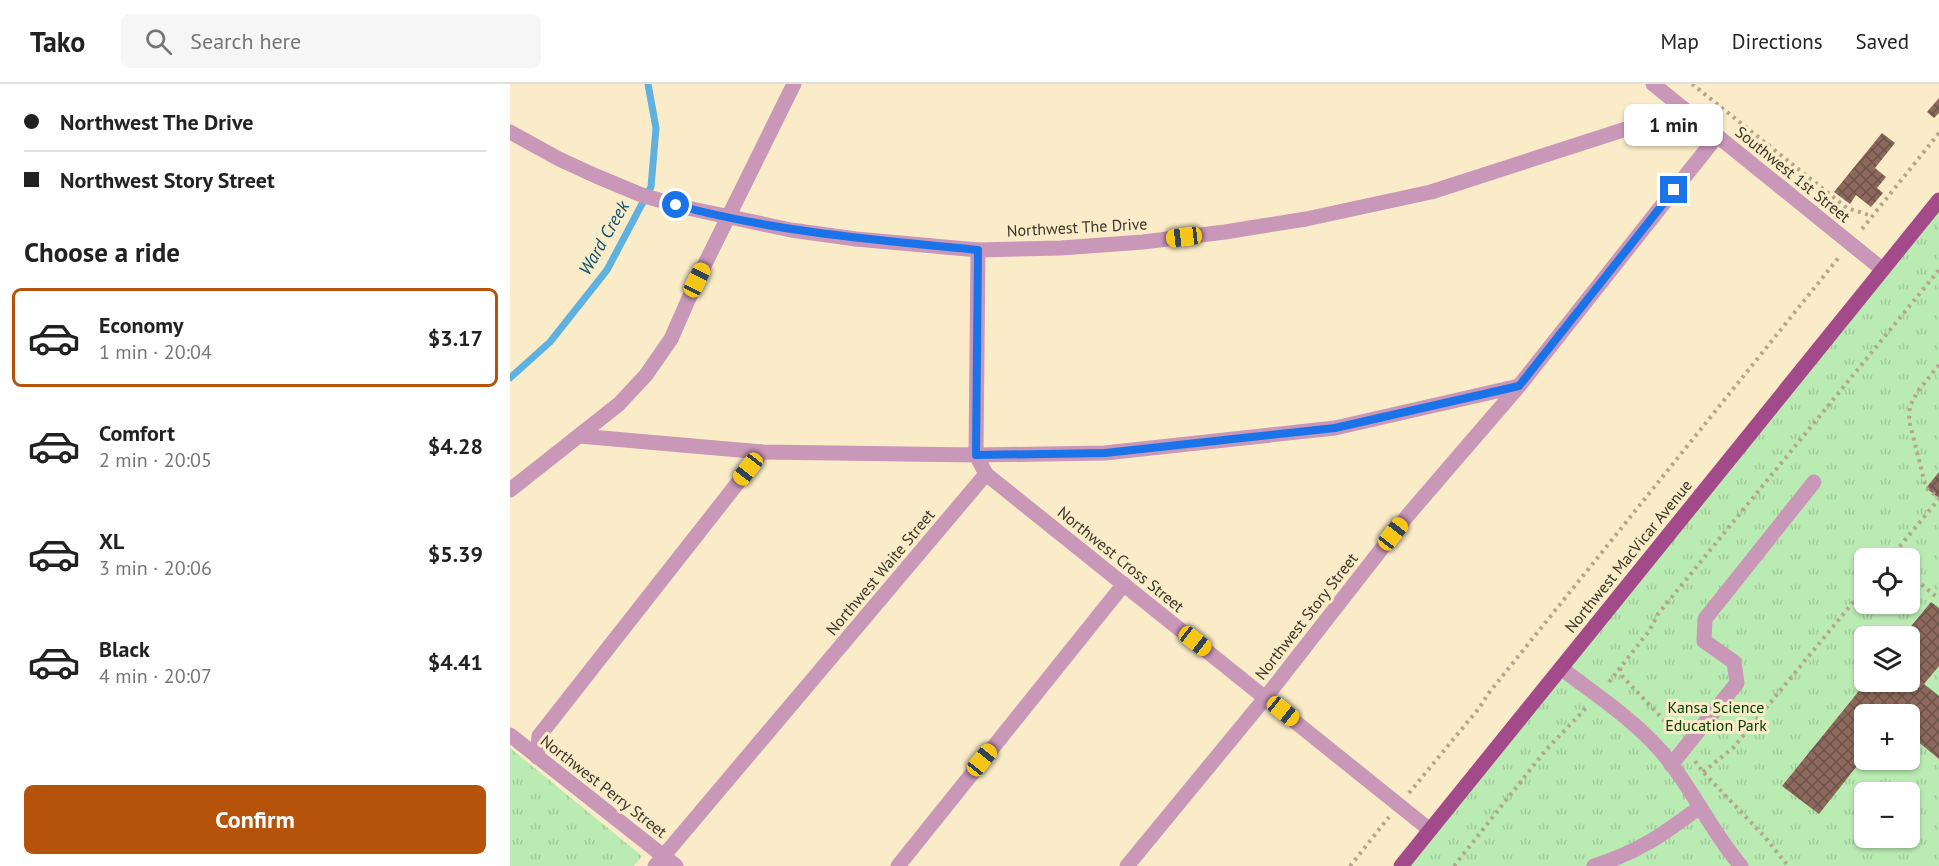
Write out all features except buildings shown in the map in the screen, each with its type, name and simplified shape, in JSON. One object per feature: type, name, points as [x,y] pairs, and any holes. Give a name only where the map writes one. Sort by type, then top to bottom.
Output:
[{"type":"main road","name":"Northwest MacVicar Avenue","points":[[1401,866],[1939,200]]},
{"type":"street","points":[[510,490],[619,404],[646,375],[671,339],[697,280],[794,84]]},
{"type":"street","name":"Southwest 1st Street","points":[[1653,84],[1882,269]]},
{"type":"street","name":"Northwest The Drive","points":[[510,132],[559,159],[644,196],[727,218],[856,239],[978,250],[1061,248],[1143,242],[1306,219],[1431,192],[1685,110]]},
{"type":"street","name":"Northwest Story Street","points":[[1127,866],[1266,697],[1408,515],[1519,386],[1717,136]]},
{"type":"street","points":[[978,250],[976,455],[986,474]]},
{"type":"street","points":[[579,436],[762,452],[976,455],[1105,453],[1335,428],[1519,386]]},
{"type":"street","points":[[537,757],[539,736],[762,452]]},
{"type":"street","name":"Northwest Cross Street","points":[[986,474],[1430,830]]},
{"type":"street","name":"Northwest Waite Street","points":[[659,861],[986,474]]},
{"type":"street","points":[[1671,765],[1737,683],[1734,663],[1704,641],[1705,619],[1814,482]]},
{"type":"street","points":[[897,866],[1124,584]]},
{"type":"street","points":[[1561,668],[1637,728],[1660,750],[1727,850],[1741,866]]},
{"type":"street","name":"Northwest Perry Street","points":[[510,735],[659,861],[676,866]]},
{"type":"street","points":[[1594,866],[1640,849],[1700,807]]},
{"type":"path","points":[[1692,84],[1847,208],[1872,216]]},
{"type":"path","points":[[1350,866],[1939,133]]},
{"type":"path","points":[[1454,866],[1545,751],[1620,668],[1649,632],[1658,615],[1939,270]]},
{"type":"path","points":[[1898,548],[1939,499],[1926,488],[1909,420],[1910,406],[1918,391],[1939,365]]},
{"type":"path","points":[[1920,583],[1939,599]]},
{"type":"path","points":[[1703,772],[1733,748],[1854,601]]},
{"type":"path","points":[[1620,668],[1622,676],[1674,730],[1703,772],[1764,836],[1788,866]]},
{"type":"green space","name":"Kansa Science Education Park","points":[[1939,203],[1939,866],[1403,866]]},
{"type":"green space","points":[[510,748],[642,856],[634,866],[510,866]]},
{"type":"waterway","name":"Ward Creek","points":[[510,378],[550,342],[607,270],[651,187],[656,128],[648,84]]},
{"type":"route","points":[[676,205],[727,218],[791,230],[856,239],[978,250],[976,455],[1105,453],[1335,428],[1519,386],[1674,190]]}]
